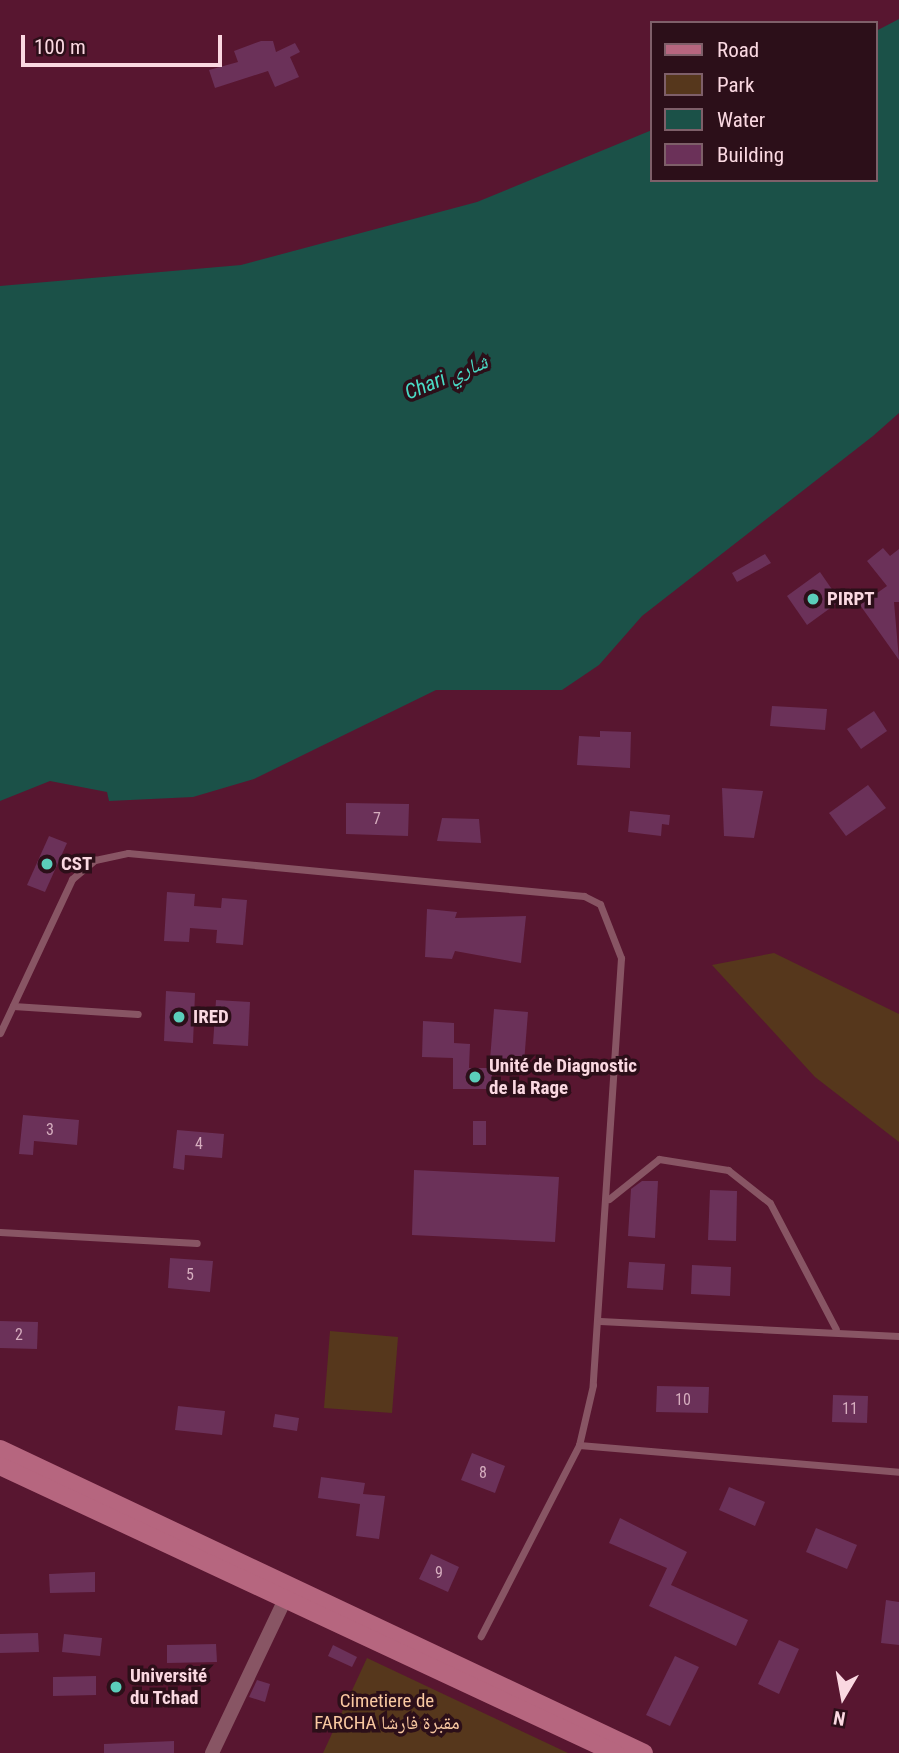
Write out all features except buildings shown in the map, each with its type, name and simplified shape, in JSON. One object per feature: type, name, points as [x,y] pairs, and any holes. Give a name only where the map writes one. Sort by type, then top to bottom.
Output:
[{"type":"main road","points":[[0,1449],[285,1599],[615,1753]]},
{"type":"main road","points":[[0,1466],[130,1518],[644,1753]]},
{"type":"street","points":[[212,1753],[285,1599]]},
{"type":"lane","points":[[0,1033],[72,879],[95,860],[128,853],[584,896],[610,919],[621,958],[609,1200],[600,1321],[579,1445],[481,1636]]},
{"type":"lane","points":[[13,1006],[138,1014]]},
{"type":"lane","points":[[609,1200],[659,1159],[728,1170],[770,1203],[836,1329]]},
{"type":"lane","points":[[0,1232],[197,1243]]},
{"type":"lane","points":[[600,1321],[836,1329],[899,1336]]},
{"type":"lane","points":[[579,1445],[899,1472]]},
{"type":"green space","points":[[774,953],[899,1014],[899,1142],[815,1077],[712,965]]},
{"type":"green space","points":[[330,1331],[398,1337],[392,1413],[324,1408]]},
{"type":"green space","name":"Cimetiere de FARCHA مقبرة فارشا","points":[[367,1658],[568,1753],[323,1753]]},
{"type":"water","name":"Chari شاري","points":[[899,19],[899,413],[873,436],[642,616],[599,665],[562,690],[436,690],[254,779],[193,797],[109,801],[107,792],[50,781],[0,801],[0,286],[241,265],[477,202],[650,131],[650,182],[878,182],[878,30]]},
{"type":"place","name":"PIRPT","points":[[813,599]]},
{"type":"place","name":"CST","points":[[47,864]]},
{"type":"place","name":"IRED","points":[[179,1017]]},
{"type":"place","name":"Unité de Diagnostic de la Rage","points":[[475,1077]]},
{"type":"place","name":"Université du Tchad","points":[[116,1687]]}]
